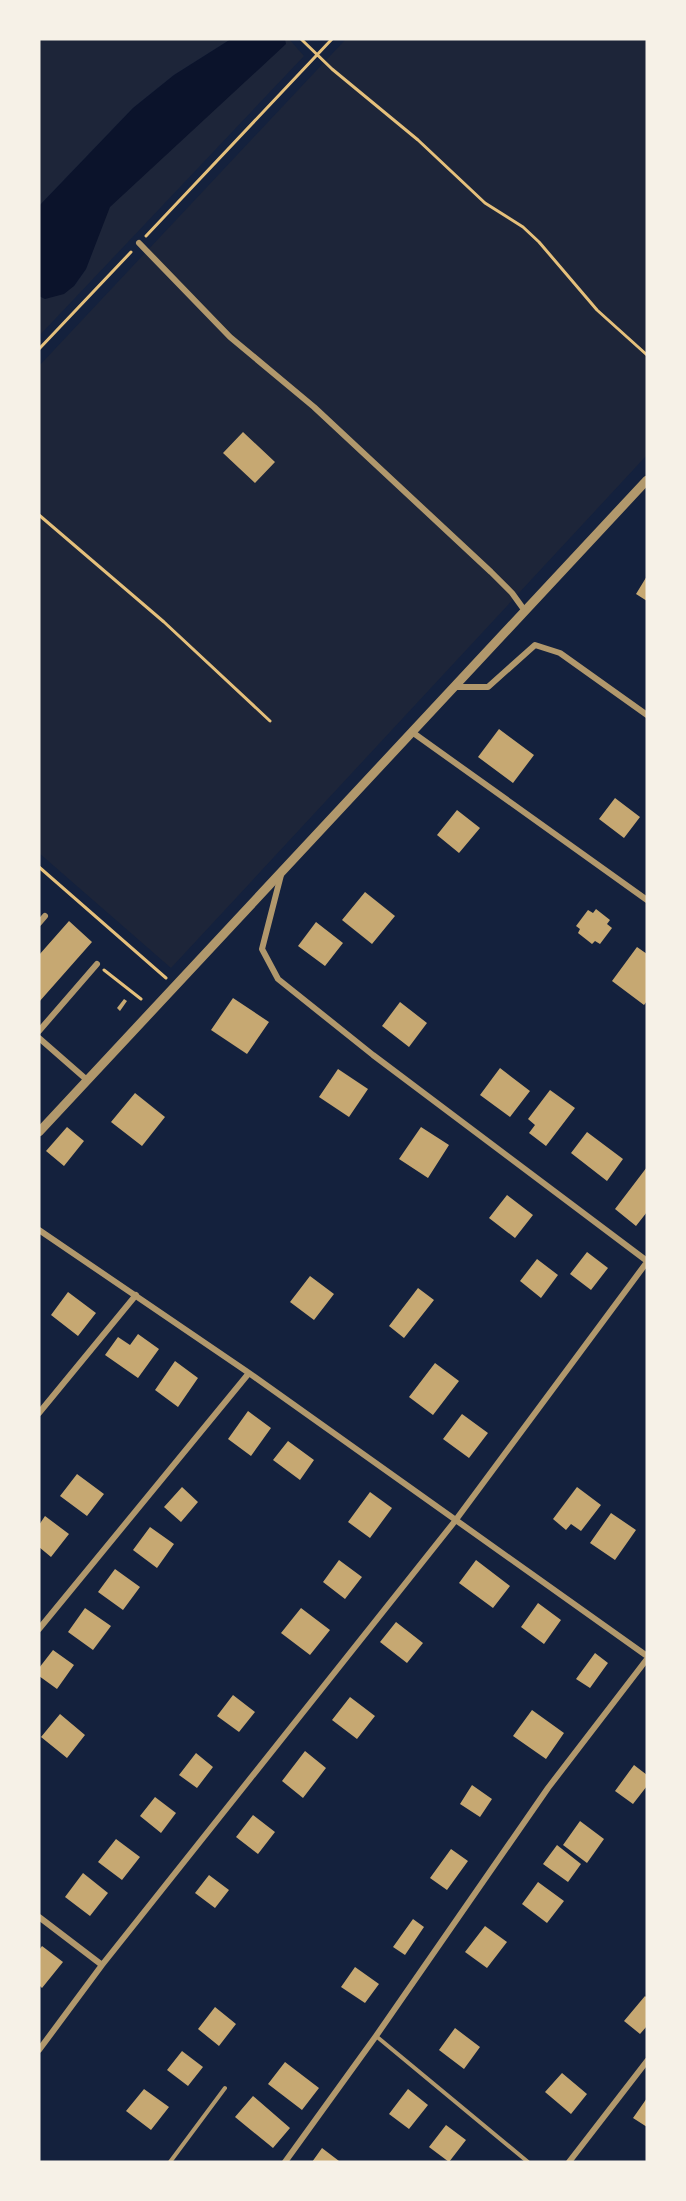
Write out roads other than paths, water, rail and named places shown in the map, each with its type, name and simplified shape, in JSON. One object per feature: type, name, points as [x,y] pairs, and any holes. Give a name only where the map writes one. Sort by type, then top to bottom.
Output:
[{"type":"street","points":[[139,243],[230,337],[314,407],[491,572],[512,593],[525,611]]},
{"type":"street","points":[[39,1132],[647,480]]},
{"type":"street","points":[[454,687],[488,687],[535,645],[560,652],[647,715]]},
{"type":"street","points":[[412,732],[647,900]]},
{"type":"street","points":[[39,2050],[102,1965],[455,1521],[647,1262],[373,1055],[278,979],[262,949],[282,871]]},
{"type":"street","points":[[39,923],[45,916]]},
{"type":"street","points":[[39,1031],[96,964]]},
{"type":"street","points":[[39,1038],[87,1080]]},
{"type":"street","points":[[39,1230],[249,1373],[647,1657],[548,1788],[376,2036],[285,2162]]},
{"type":"street","points":[[39,1413],[136,1295]]},
{"type":"street","points":[[39,1629],[249,1373]]},
{"type":"street","points":[[39,1917],[102,1965]]},
{"type":"street","points":[[569,2162],[646,2063]]},
{"type":"lane","points":[[376,2036],[528,2162]]},
{"type":"lane","points":[[170,2162],[225,2088]]}]
